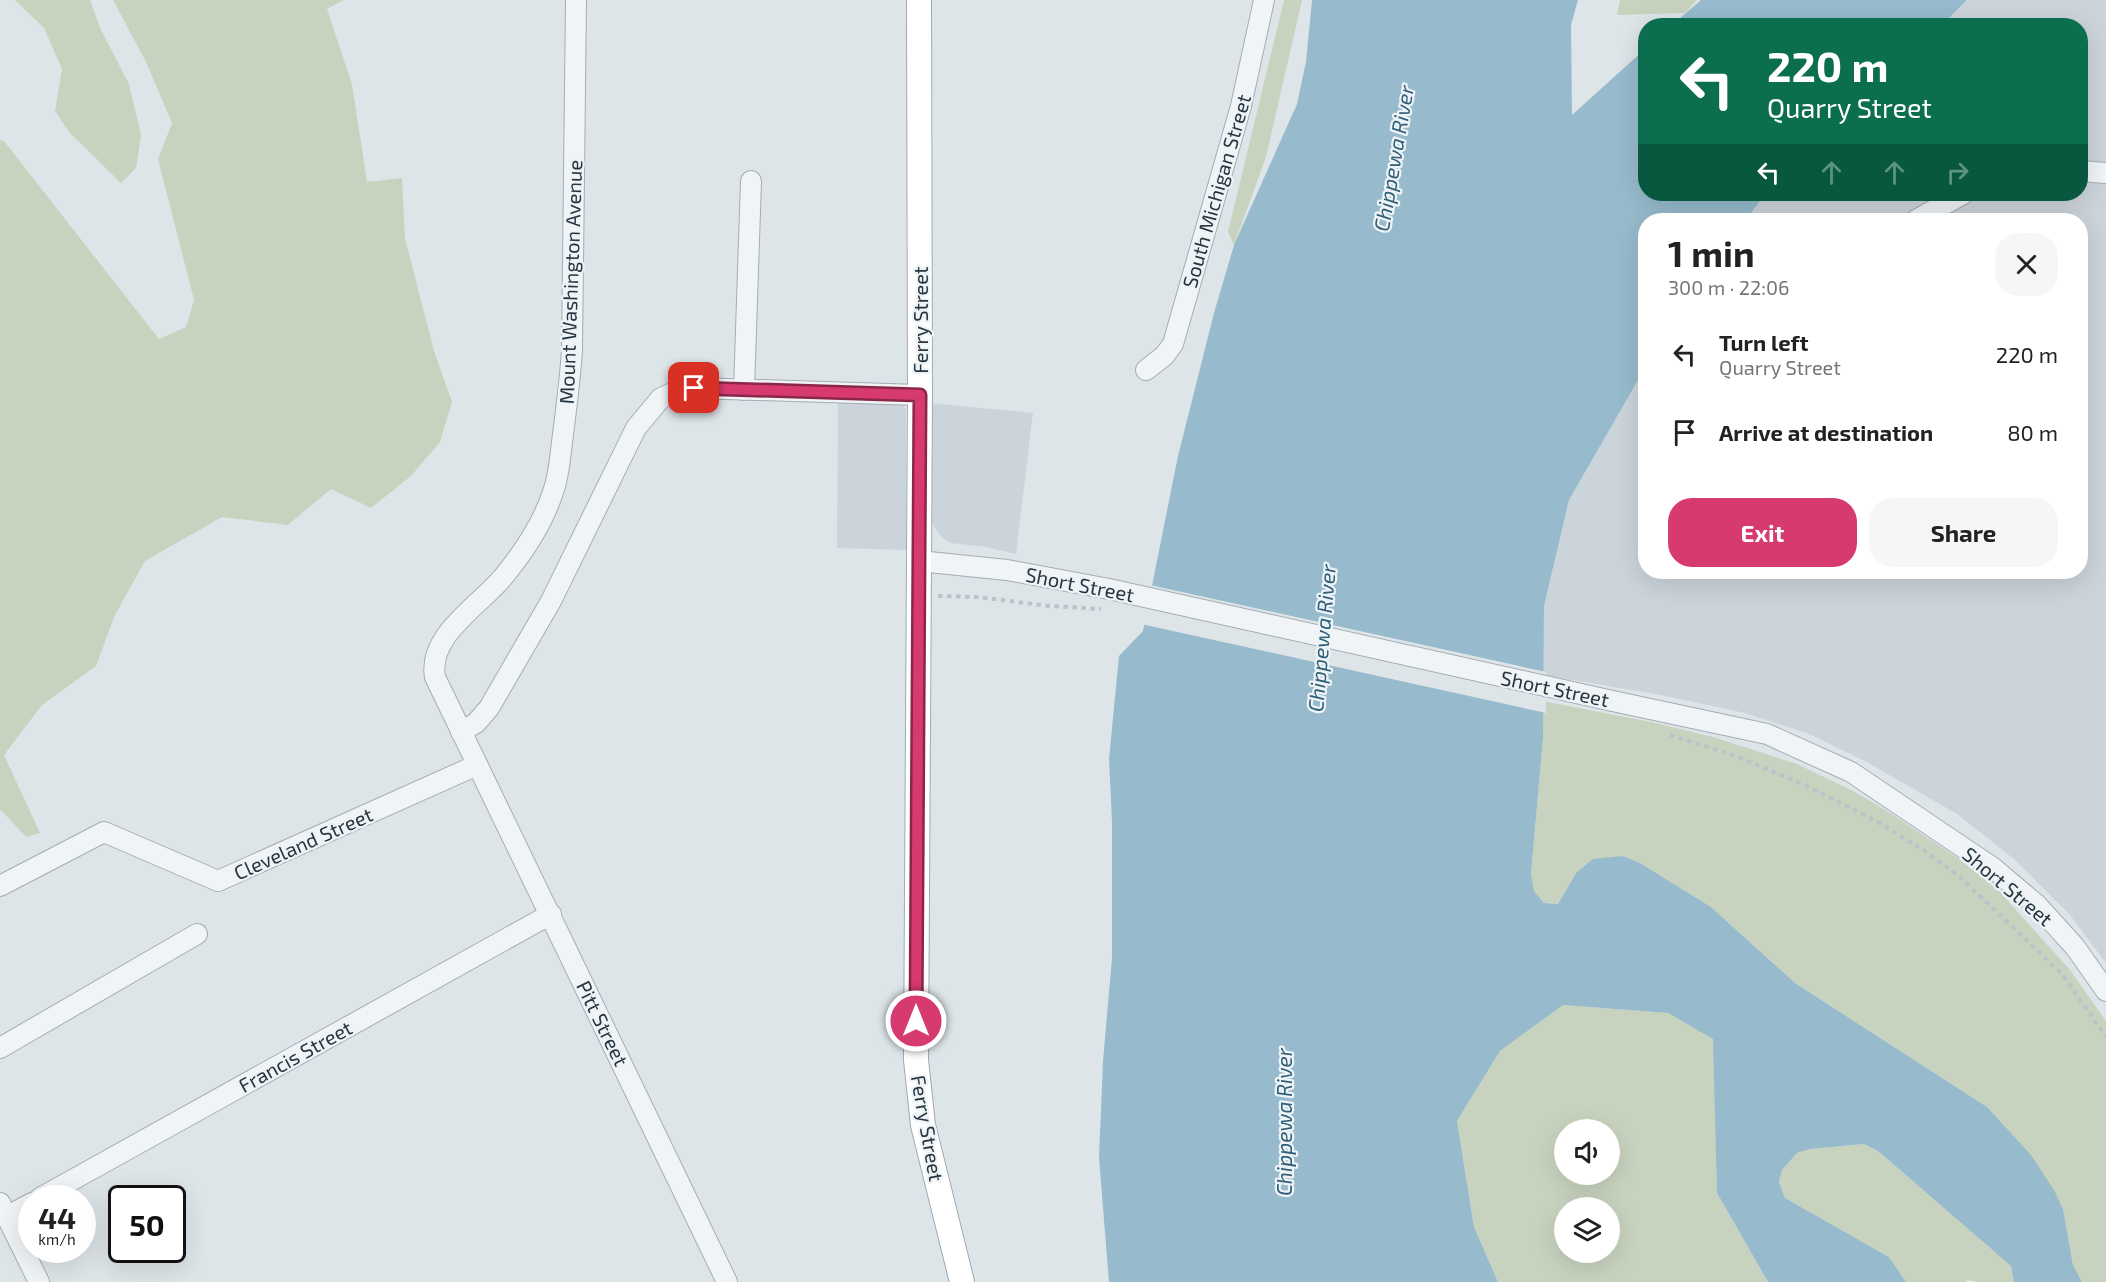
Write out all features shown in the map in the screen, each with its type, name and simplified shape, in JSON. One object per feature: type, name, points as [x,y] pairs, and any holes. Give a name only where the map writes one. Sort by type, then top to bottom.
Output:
[{"type":"main road","name":"Ferry Street","points":[[919,0],[920,395],[916,1060],[923,1125],[962,1282]]},
{"type":"street","name":"Mount Washington Avenue","points":[[477,765],[433,668],[436,653],[452,627],[507,574],[528,544],[554,490],[569,391],[572,350],[576,0]]},
{"type":"street","name":"South Michigan Street","points":[[1146,370],[1164,356],[1173,344],[1241,106],[1264,0]]},
{"type":"street","points":[[2088,172],[2106,173]]},
{"type":"street","points":[[744,390],[751,181]]},
{"type":"street","points":[[1929,213],[1950,201]]},
{"type":"street","points":[[461,732],[483,718],[489,708],[551,601],[636,428],[661,398],[677,391],[694,388],[920,395]]},
{"type":"street","name":"Short Street","points":[[919,561],[1007,570],[1109,588],[1767,734],[1851,772],[1992,867],[2028,898],[2074,947],[2106,991]]},
{"type":"street","name":"Cleveland Street","points":[[0,886],[104,832],[218,882],[477,765]]},
{"type":"street","name":"Pitt Street","points":[[477,765],[728,1282]]},
{"type":"street","name":"Francis Street","points":[[63,1185],[551,915]]},
{"type":"street","points":[[0,1048],[197,934]]},
{"type":"street","points":[[18,1206],[3,1210],[39,1282]]},
{"type":"path","points":[[919,596],[978,597],[1049,606],[1104,609]]},
{"type":"path","points":[[1660,732],[1736,756],[1809,787],[1876,821],[1928,853],[1961,878],[2062,974],[2106,1037]]},
{"type":"shaded area","points":[[1967,0],[2106,0],[2106,963],[2070,915],[2014,859],[1957,814],[1865,761],[1809,734],[1745,713],[1661,695],[1543,675],[1544,606],[1569,500],[1638,380],[1638,579],[2088,579],[2088,213],[1751,213],[1760,201],[2088,201],[2088,18],[1949,18]]},
{"type":"shaded area","points":[[838,398],[903,403],[906,410],[906,550],[837,548]]},
{"type":"shaded area","points":[[930,403],[1033,413],[1016,554],[986,547],[951,543],[935,528],[931,520]]},
{"type":"green space","points":[[15,0],[90,0],[101,30],[129,84],[141,135],[136,168],[121,183],[69,132],[55,111],[62,69],[44,28]]},
{"type":"green space","points":[[113,0],[344,0],[327,9],[352,84],[367,182],[402,178],[405,238],[434,351],[452,402],[440,442],[411,476],[371,508],[331,489],[288,525],[222,517],[145,561],[115,615],[96,666],[42,705],[4,755],[40,833],[26,837],[0,809],[0,140],[4,141],[159,339],[186,327],[194,300],[158,159],[172,123],[146,62]]},
{"type":"green space","points":[[1284,0],[1302,0],[1266,157],[1234,245],[1228,232]]},
{"type":"green space","points":[[1620,0],[1697,0],[1685,13],[1617,15]]},
{"type":"green space","points":[[1543,701],[1651,722],[1713,737],[1797,764],[1884,809],[1959,859],[2000,892],[2070,970],[2106,1021],[2106,1282],[2082,1282],[2073,1265],[2063,1209],[1987,1107],[1795,983],[1711,907],[1640,863],[1623,856],[1576,873],[1558,904],[1544,903],[1534,891],[1531,874],[1543,738]]},
{"type":"green space","points":[[1563,1005],[1668,1013],[1714,1039],[1717,1193],[1768,1282],[1498,1282],[1474,1227],[1457,1121],[1500,1051]]},
{"type":"green space","points":[[1864,1144],[1878,1151],[2011,1266],[2014,1282],[1968,1280],[1965,1282],[1906,1282],[1889,1257],[1785,1198],[1779,1182],[1782,1170],[1797,1153],[1810,1149]]},
{"type":"water","name":"Chippewa River","points":[[1312,0],[1578,0],[1571,25],[1572,115],[1638,55],[1638,201],[1760,201],[1751,213],[1638,213],[1638,380],[1569,500],[1544,606],[1543,738],[1531,874],[1534,891],[1544,903],[1558,904],[1576,873],[1593,859],[1623,856],[1640,863],[1711,907],[1795,983],[1987,1107],[2031,1155],[2054,1190],[2063,1209],[2073,1265],[2082,1282],[2014,1282],[2011,1266],[1878,1151],[1864,1144],[1810,1149],[1797,1153],[1782,1170],[1779,1182],[1785,1198],[1889,1257],[1906,1282],[1768,1282],[1717,1193],[1713,1039],[1668,1013],[1563,1005],[1500,1051],[1457,1121],[1474,1227],[1498,1282],[1109,1282],[1099,1158],[1103,1061],[1112,958],[1112,822],[1109,759],[1119,656],[1143,631],[1178,456],[1214,313],[1234,245],[1297,104],[1306,62]]},
{"type":"water","points":[[1701,0],[1967,0],[1949,18],[1680,18]]},
{"type":"pier","points":[[1150,585],[1546,672],[1546,713],[1141,624]]},
{"type":"route","points":[[694,388],[920,395],[916,1021]]}]
